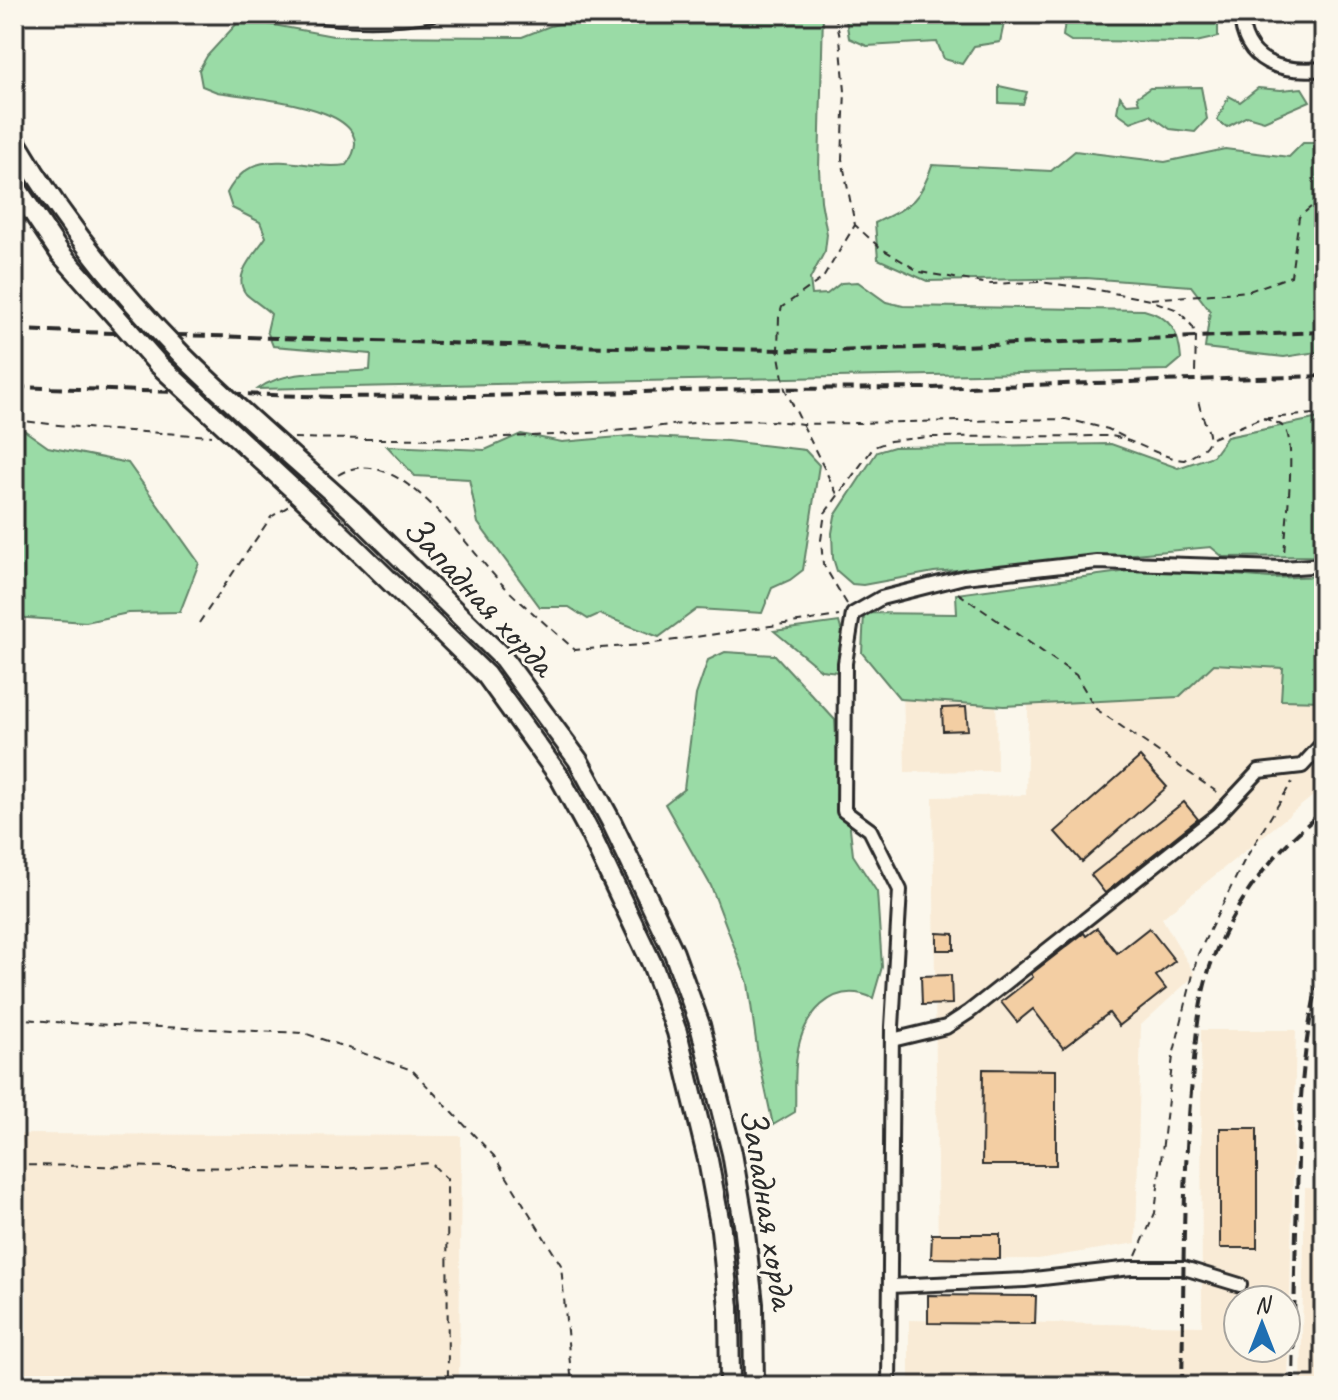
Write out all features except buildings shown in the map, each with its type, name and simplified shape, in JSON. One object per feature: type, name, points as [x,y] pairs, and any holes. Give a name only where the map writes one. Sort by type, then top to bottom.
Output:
[{"type":"highway","name":"Западная хорда","points":[[14,139],[46,193],[81,241],[181,354],[353,511],[503,658],[578,760],[674,953],[700,1025],[732,1153],[744,1224],[753,1304],[754,1386]]},
{"type":"highway","name":"Западная хорда","points":[[14,184],[60,253],[158,364],[335,528],[486,675],[559,776],[590,833],[652,964],[677,1032],[708,1160],[721,1230],[729,1307],[730,1386]]},
{"type":"street","points":[[307,14],[373,18],[432,14]]},
{"type":"street","points":[[1241,14],[1242,33],[1264,62],[1297,71],[1324,69]]},
{"type":"street","points":[[889,1386],[892,1040],[900,890],[870,830],[844,811],[845,663],[853,614],[881,598],[964,577],[1097,562],[1283,568],[1324,565]]},
{"type":"street","points":[[892,1040],[946,1027],[969,1012],[1218,815],[1259,771],[1302,766],[1324,742]]},
{"type":"street","points":[[890,1286],[1025,1280],[1131,1268],[1184,1268],[1237,1284]]},
{"type":"path","points":[[835,14],[845,91],[842,159],[855,225],[879,247],[920,272],[989,284],[1039,282],[1087,288],[1150,300],[1178,310],[1193,327],[1196,337],[1195,373]]},
{"type":"path","points":[[1150,300],[1249,291],[1291,276],[1299,217],[1324,196]]},
{"type":"path","points":[[837,496],[785,389],[778,350],[779,317],[782,307],[823,278],[855,225]]},
{"type":"path","points":[[293,438],[383,440],[554,435],[673,424],[775,420],[802,424],[1066,419],[1108,429],[1152,451],[1184,460],[1208,446],[1211,438],[1198,398]]},
{"type":"path","points":[[1211,438],[1263,418],[1324,413]]},
{"type":"path","points":[[1263,418],[1286,429],[1290,437],[1283,568]]},
{"type":"path","points":[[14,420],[95,429],[224,437]]},
{"type":"path","points":[[333,478],[345,470],[375,467],[415,487],[504,586],[575,650],[641,645],[853,614],[823,564],[821,540],[825,513],[874,447],[890,441],[928,437],[1111,436],[1128,439]]},
{"type":"path","points":[[199,623],[271,517],[296,501]]},
{"type":"path","points":[[942,583],[1076,675],[1096,709],[1231,801]]},
{"type":"path","points":[[1131,1268],[1155,1213],[1173,1056],[1198,954],[1244,861],[1302,766]]},
{"type":"path","points":[[14,1018],[304,1033],[412,1070],[494,1156],[561,1265],[572,1386]]},
{"type":"path","points":[[14,1165],[338,1169],[431,1163],[447,1179],[448,1386]]},
{"type":"shaded area","points":[[1324,614],[1324,787],[1162,918],[1195,975],[1141,1025],[1136,1243],[1038,1259],[938,1260],[933,797],[1026,795],[1030,632]]},
{"type":"shaded area","points":[[996,683],[997,771],[905,772],[903,684]]},
{"type":"shaded area","points":[[1201,1030],[1296,1030],[1290,1284],[1222,1284],[1222,1364],[1288,1364],[1288,1386],[909,1386],[909,1320],[1202,1326]]},
{"type":"shaded area","points":[[14,1134],[461,1136],[459,1386],[14,1386]]},
{"type":"shaded area","points":[[1305,1188],[1324,1189],[1324,1386],[1301,1386]]},
{"type":"green space","points":[[601,14],[823,14],[819,169],[827,234],[825,251],[810,279],[812,295],[827,294],[841,283],[858,282],[886,302],[903,306],[1144,310],[1161,317],[1172,327],[1181,359],[1168,370],[258,389],[269,382],[297,375],[370,370],[371,354],[273,346],[267,331],[271,314],[246,294],[241,279],[247,264],[266,237],[260,222],[232,208],[227,193],[251,167],[280,162],[346,165],[355,145],[350,130],[334,118],[311,109],[217,92],[202,86],[199,70],[207,56],[241,19],[333,36],[522,37],[550,26]]},
{"type":"green space","points":[[845,14],[997,15],[1004,23],[1000,42],[974,46],[962,64],[944,59],[937,42],[867,46],[849,38]]},
{"type":"green space","points":[[1066,14],[1218,14],[1218,37],[1196,42],[1071,41],[1063,36]]},
{"type":"green space","points":[[999,86],[1027,92],[1023,104],[999,103]]},
{"type":"green space","points":[[1201,87],[1207,119],[1195,132],[1170,129],[1150,115],[1131,122],[1117,112],[1120,96],[1127,104],[1139,103],[1137,97],[1150,88]]},
{"type":"green space","points":[[1258,88],[1302,88],[1310,101],[1264,121],[1247,116],[1227,127],[1217,120],[1229,96],[1240,102]]},
{"type":"green space","points":[[1303,143],[1324,143],[1324,351],[1284,357],[1205,348],[1210,311],[1191,286],[1086,278],[927,281],[878,259],[875,223],[918,196],[932,165],[1051,171],[1075,151],[1165,162],[1225,149],[1289,157]]},
{"type":"green space","points":[[1324,417],[1324,556],[1223,557],[1211,547],[934,572],[863,585],[852,584],[837,571],[833,558],[835,516],[877,452],[894,447],[1111,444],[1178,468],[1213,456],[1227,437]]},
{"type":"green space","points":[[14,423],[48,447],[128,463],[199,563],[180,612],[128,613],[86,622],[14,617]]},
{"type":"green space","points":[[521,434],[562,442],[630,436],[727,441],[805,450],[819,465],[803,570],[772,588],[762,613],[697,609],[659,637],[599,614],[588,619],[569,607],[540,607],[478,523],[469,479],[415,476],[387,446],[485,450]]},
{"type":"green space","points":[[1151,568],[1270,578],[1324,576],[1324,701],[1281,700],[1283,668],[1214,664],[1179,697],[1004,706],[900,699],[862,653],[864,613],[957,614],[956,594]]},
{"type":"green space","points":[[839,622],[845,643],[838,672],[821,670],[774,631]]},
{"type":"green space","points":[[725,652],[775,655],[835,720],[839,791],[849,819],[853,855],[877,892],[882,967],[873,998],[845,993],[832,997],[812,1015],[797,1055],[795,1112],[773,1125],[758,1055],[748,983],[711,886],[665,804],[684,789],[696,695],[708,660]]},
{"type":"railway","points":[[14,330],[834,351],[1324,332]]},
{"type":"railway","points":[[14,387],[334,397],[481,396],[931,388],[1324,376]]},
{"type":"railway","points":[[1182,1386],[1186,1157],[1196,1035],[1204,990],[1221,939],[1244,898],[1288,842],[1324,811]]},
{"type":"railway","points":[[1293,1386],[1300,1107],[1310,1019],[1324,961]]}]
